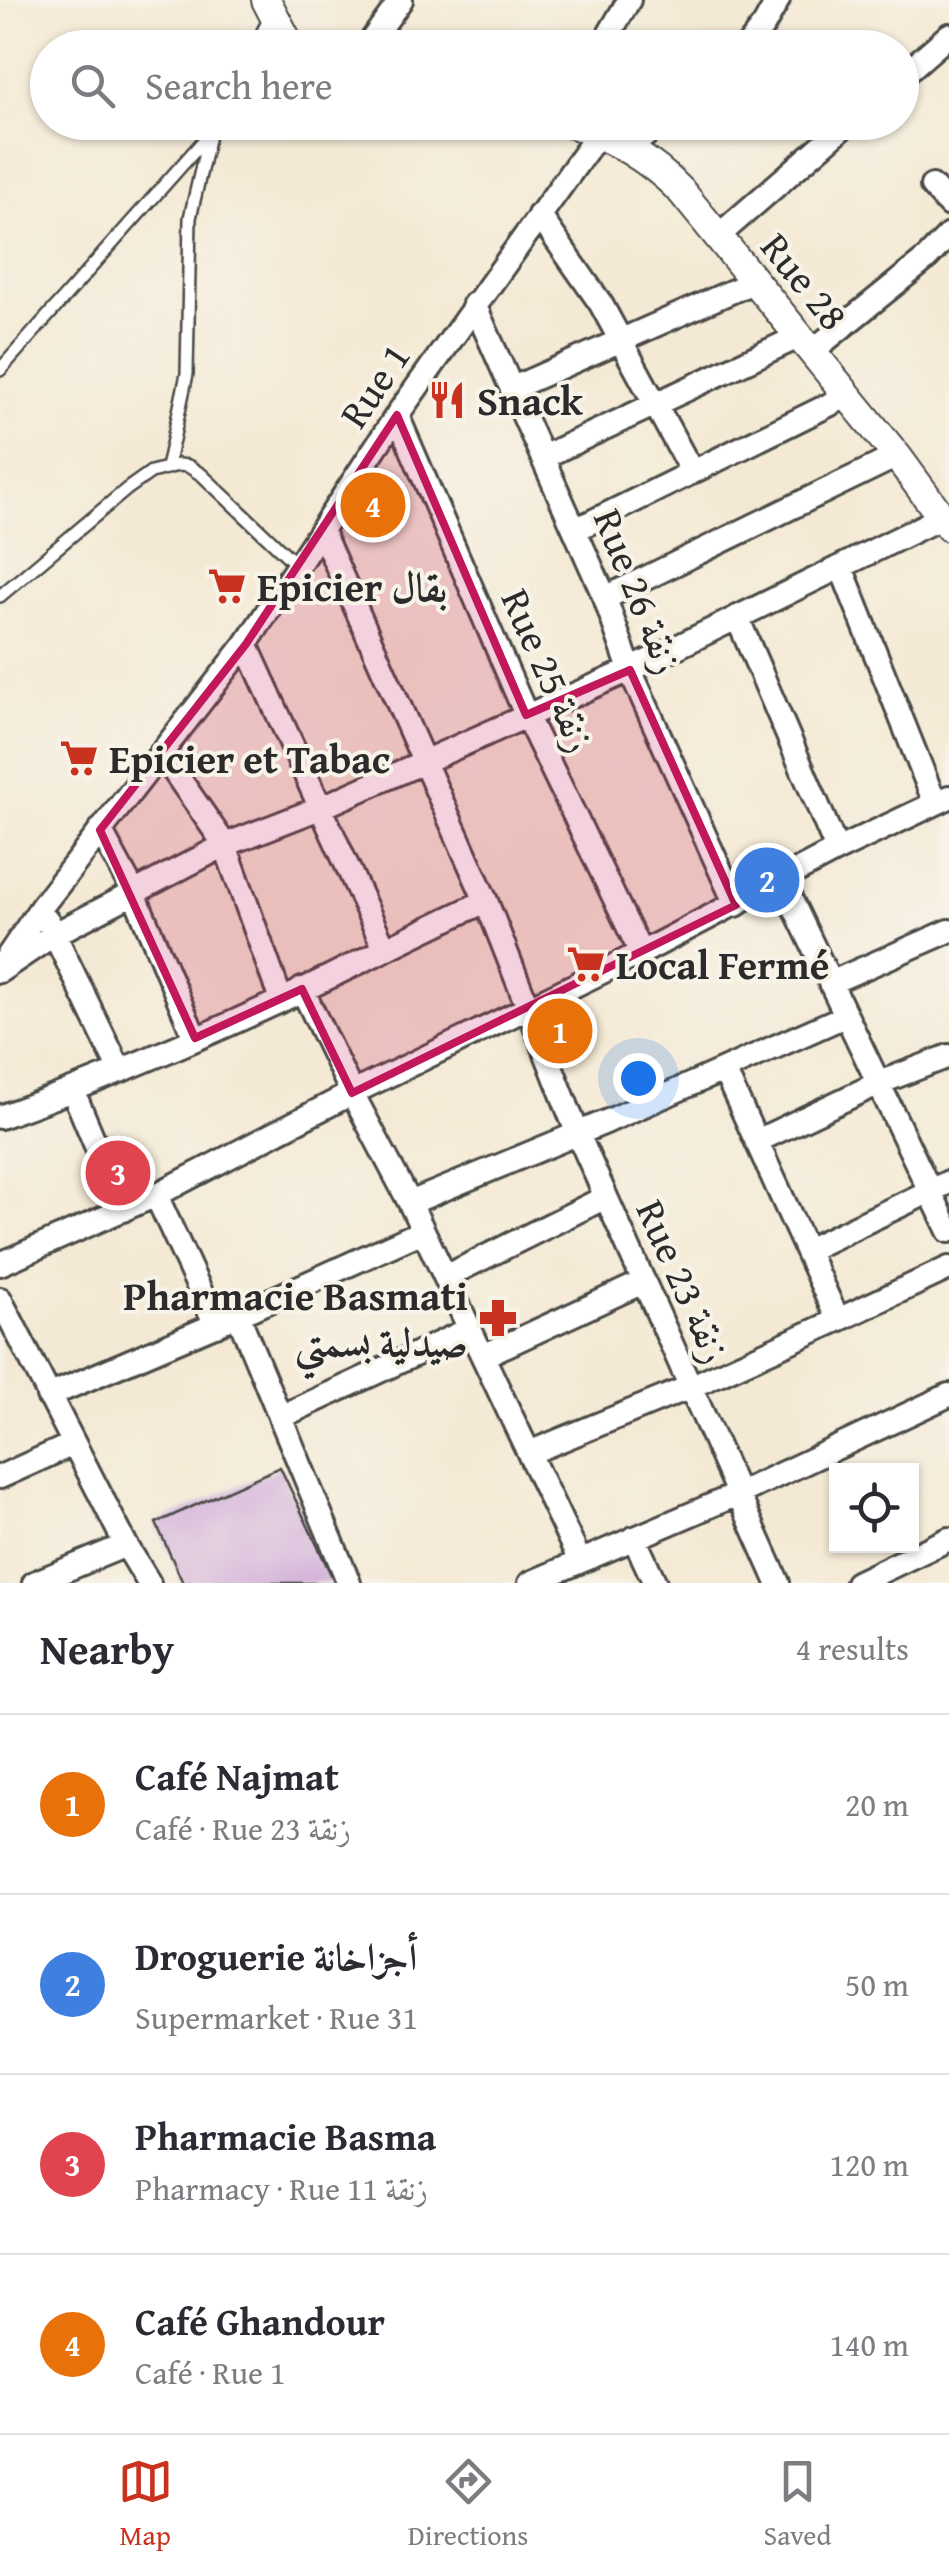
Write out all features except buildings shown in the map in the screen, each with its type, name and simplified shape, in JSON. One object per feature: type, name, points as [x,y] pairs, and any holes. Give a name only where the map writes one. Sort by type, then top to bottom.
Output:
[{"type":"street","points":[[379,30],[401,0]]},
{"type":"street","points":[[612,30],[629,0]]},
{"type":"street","points":[[761,30],[778,0]]},
{"type":"street","points":[[269,7],[281,30]]},
{"type":"street","points":[[919,61],[949,35]]},
{"type":"street","name":"Rue 1","points":[[0,970],[42,906],[246,644],[397,415],[594,140]]},
{"type":"street","name":"Rue 28","points":[[612,140],[650,163],[681,191],[946,522]]},
{"type":"street","points":[[629,149],[640,140]]},
{"type":"street","points":[[717,238],[829,140]]},
{"type":"street","points":[[932,186],[949,205]]},
{"type":"street","points":[[539,216],[582,273],[692,472]]},
{"type":"street","points":[[543,458],[654,406],[804,344],[926,259],[949,235]]},
{"type":"street","points":[[513,388],[753,282]]},
{"type":"street","name":"Rue 26 زنقة","points":[[474,304],[606,598],[630,670],[736,905]]},
{"type":"street","points":[[575,530],[847,396]]},
{"type":"street","name":"Rue 25 زنقة","points":[[397,415],[526,715],[640,953]]},
{"type":"street","points":[[606,598],[897,456]]},
{"type":"street","points":[[0,970],[53,935],[225,845],[320,808],[630,670],[841,566],[946,522]]},
{"type":"street","name":"Rue 23 زنقة","points":[[322,532],[486,902],[577,1132],[778,1583]]},
{"type":"street","points":[[0,1264],[156,1195],[352,1093],[942,800],[841,566]]},
{"type":"street","points":[[738,618],[837,850]]},
{"type":"street","points":[[246,644],[384,948]]},
{"type":"street","points":[[162,754],[225,845],[292,994],[352,1093],[410,1203],[580,1561]]},
{"type":"street","points":[[100,830],[133,891],[195,1038]]},
{"type":"street","points":[[782,881],[879,1083],[940,1185],[949,1231]]},
{"type":"street","points":[[0,1117],[73,1091],[195,1038],[486,902]]},
{"type":"street","points":[[42,906],[120,1071]]},
{"type":"street","points":[[830,983],[949,931]]},
{"type":"street","points":[[410,1203],[845,1016]]},
{"type":"street","points":[[757,1141],[879,1083],[949,1056]]},
{"type":"street","points":[[724,1070],[838,1320]]},
{"type":"street","points":[[73,1091],[123,1210]]},
{"type":"street","points":[[807,1250],[940,1185]]},
{"type":"street","points":[[156,1195],[280,1417],[349,1583]]},
{"type":"street","points":[[445,1277],[606,1197]]},
{"type":"street","points":[[48,1396],[423,1231]]},
{"type":"street","points":[[529,1454],[690,1387],[949,1268]]},
{"type":"street","points":[[482,1356],[643,1282]]},
{"type":"street","points":[[0,1299],[10,1347],[48,1396],[149,1583]]},
{"type":"street","points":[[280,1417],[470,1329]]},
{"type":"street","points":[[530,1583],[738,1494],[949,1396]]},
{"type":"street","points":[[0,1477],[73,1444]]},
{"type":"street","points":[[634,1538],[655,1583]]},
{"type":"street","points":[[857,1583],[949,1539]]},
{"type":"street","points":[[34,1583],[126,1545]]},
{"type":"lane","points":[[0,370],[202,140]]},
{"type":"lane","points":[[166,468],[187,374],[190,218],[209,140]]},
{"type":"lane","points":[[0,596],[127,488],[151,472],[166,468],[188,466],[202,475],[300,567]]},
{"type":"highlighted area","points":[[397,415],[526,715],[630,670],[736,905],[352,1093],[302,989],[195,1038],[100,830],[246,644]]},
{"type":"place","name":"Snack","points":[[447,400]]},
{"type":"place","name":"Café Ghandour","points":[[373,505]]},
{"type":"place","name":"Epicier بقال","points":[[227,586]]},
{"type":"place","name":"Epicier et Tabac","points":[[79,758]]},
{"type":"place","name":"Droguerie أجزاخانة","points":[[767,880]]},
{"type":"place","name":"Local Fermé","points":[[586,964]]},
{"type":"place","name":"Café Najmat","points":[[560,1031]]},
{"type":"place","name":"Pharmacie Basma","points":[[118,1173]]},
{"type":"place","name":"Pharmacie Basmati صيدلية بسمتي","points":[[498,1318]]}]
